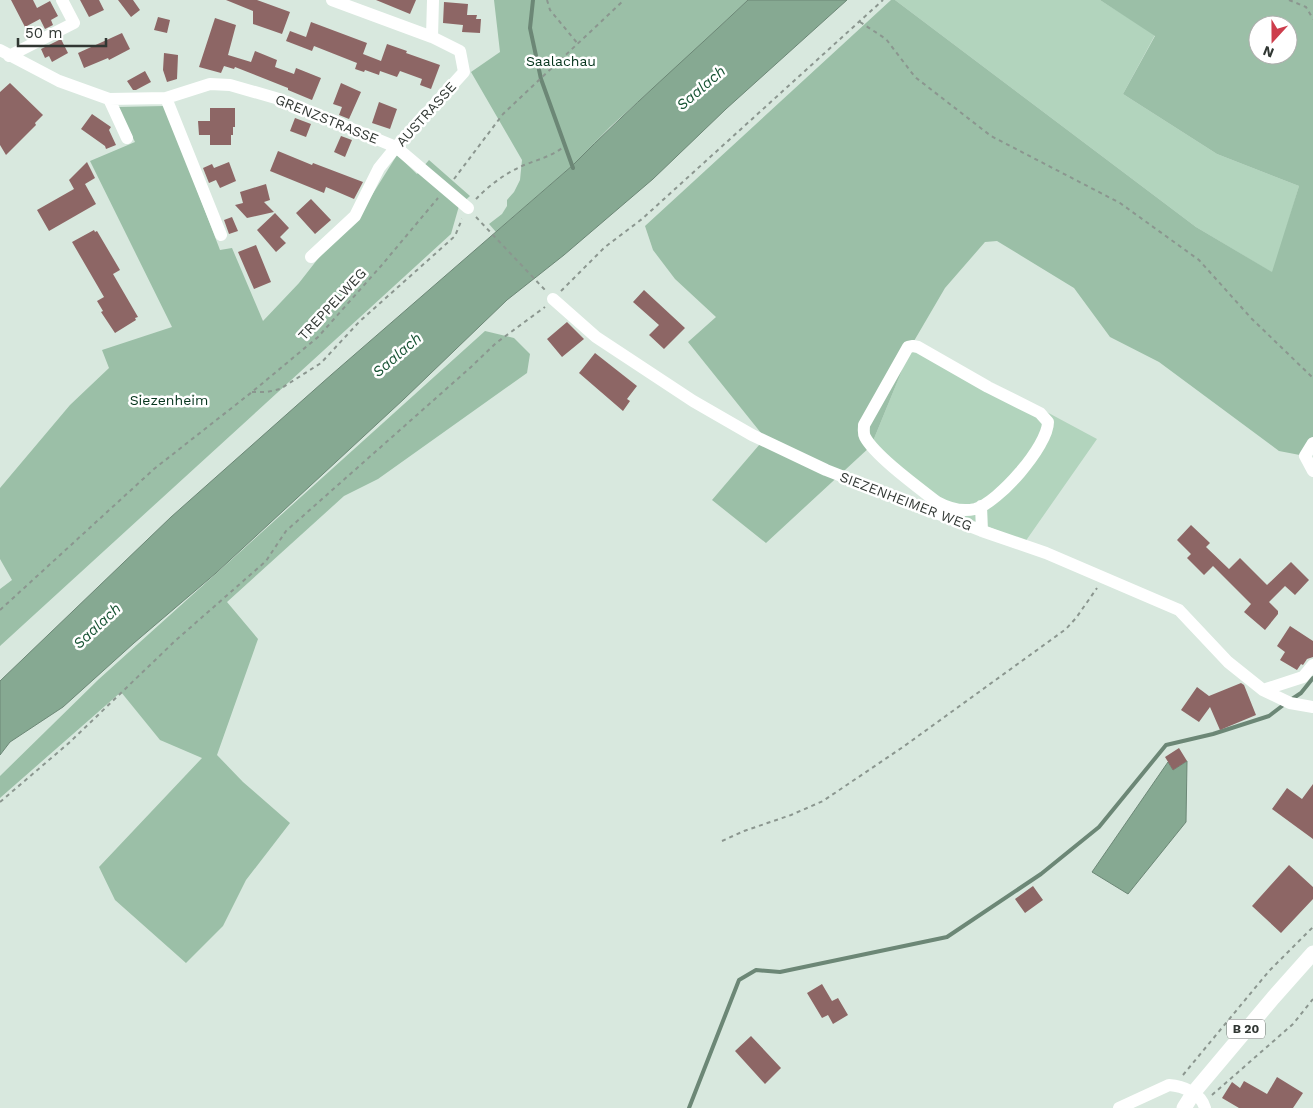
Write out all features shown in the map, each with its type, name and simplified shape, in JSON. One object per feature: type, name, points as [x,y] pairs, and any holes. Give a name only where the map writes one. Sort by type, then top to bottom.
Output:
[{"type":"main road","name":"B 20","points":[[1184,1108],[1201,1101],[1273,998],[1313,954]]},
{"type":"street","points":[[5,53],[74,23],[62,0]]},
{"type":"street","name":"AUSTRASSE","points":[[310,257],[355,216],[379,168],[464,72],[460,50],[432,37],[332,0]]},
{"type":"street","points":[[432,37],[433,0]]},
{"type":"street","name":"GRENZSTRASSE","points":[[5,53],[59,81],[110,99],[166,98],[210,84],[230,85],[279,99],[396,147],[470,210]]},
{"type":"street","points":[[166,98],[221,235]]},
{"type":"street","points":[[110,99],[127,138]]},
{"type":"street","name":"SIEZENHEIMER WEG","points":[[551,296],[596,337],[693,401],[752,436],[826,470],[982,531],[1046,553],[1179,610],[1228,662],[1263,690],[1290,703],[1313,707]]},
{"type":"street","points":[[908,347],[918,347],[988,387],[1040,413],[1048,422],[1043,438],[1021,472],[1008,487],[981,506],[975,509],[963,510],[944,506],[937,502],[881,455],[866,438],[864,425],[908,347]]},
{"type":"street","points":[[1313,443],[1305,456],[1313,471]]},
{"type":"street","points":[[981,506],[982,531]]},
{"type":"street","points":[[1263,690],[1303,676],[1313,665]]},
{"type":"street","points":[[1118,1108],[1168,1084],[1176,1085],[1201,1101]]},
{"type":"path","points":[[548,0],[550,10],[578,44]]},
{"type":"path","name":"TREPPELWEG","points":[[0,610],[154,469],[318,338],[446,189],[503,114],[624,0]]},
{"type":"path","points":[[0,802],[70,742],[175,641],[266,561],[286,531],[496,343],[529,320],[551,296],[605,247],[642,220],[884,0]]},
{"type":"path","points":[[1289,0],[1306,7],[1313,19]]},
{"type":"path","points":[[860,22],[886,39],[915,78],[991,136],[1120,203],[1199,260],[1250,318],[1313,378]]},
{"type":"path","points":[[252,392],[267,392],[280,389],[321,363],[359,322],[455,236],[470,210],[486,189],[519,167],[554,154],[562,148]]},
{"type":"path","points":[[470,210],[551,296]]},
{"type":"path","points":[[722,841],[823,801],[903,747],[1066,629],[1104,578]]},
{"type":"path","points":[[1176,1085],[1183,1074],[1269,971],[1313,927]]},
{"type":"path","points":[[1201,1101],[1292,1024],[1313,999]]},
{"type":"shaded area","points":[[895,0],[1100,0],[1155,35],[1123,94],[1217,154],[1299,186],[1273,273],[1196,227]]},
{"type":"shaded area","points":[[914,341],[1097,439],[1025,542],[946,509],[871,446]]},
{"type":"green space","name":"Saalachau","points":[[494,0],[748,0],[610,127],[573,165],[496,232],[489,224],[502,214],[507,206],[507,200],[514,192],[520,180],[522,160],[471,72],[500,52]]},
{"type":"green space","points":[[891,0],[895,0],[1196,227],[1272,272],[1299,186],[1217,154],[1123,94],[1155,36],[1100,0],[1313,0],[1313,443],[1305,456],[1279,451],[1159,362],[1110,337],[1074,288],[997,241],[985,242],[945,288],[914,341],[871,446],[766,543],[712,500],[765,438],[688,342],[716,317],[675,279],[653,250],[645,226]]},
{"type":"green space","name":"Siezenheim","points":[[165,106],[220,250],[232,248],[263,321],[299,283],[331,242],[357,219],[397,155],[417,174],[429,160],[470,196],[459,206],[451,234],[0,646],[0,589],[12,580],[0,559],[0,488],[70,405],[109,368],[102,350],[172,327],[90,161],[135,142],[118,107]]},
{"type":"green space","points":[[485,331],[514,338],[530,354],[527,373],[378,479],[344,496],[227,602],[258,639],[217,755],[243,782],[290,823],[246,880],[223,926],[186,963],[115,900],[99,867],[202,758],[160,740],[121,692],[0,798],[0,776],[99,679]]},
{"type":"water","name":"Saalach","points":[[748,0],[847,0],[726,109],[653,179],[564,255],[507,300],[404,399],[216,573],[63,707],[10,742],[0,755],[0,681],[171,517],[573,165]]},
{"type":"water","points":[[1187,761],[1186,822],[1128,894],[1092,872],[1168,762],[1173,770]]},
{"type":"building","points":[[11,0],[33,0],[37,8],[50,1],[58,16],[51,20],[53,25],[45,29],[40,19],[25,27]]},
{"type":"building","points":[[80,0],[99,0],[104,10],[89,17]]},
{"type":"building","points":[[118,0],[133,0],[140,10],[131,17]]},
{"type":"building","points":[[226,0],[257,0],[290,12],[282,34],[253,24],[253,11]]},
{"type":"building","points":[[376,0],[416,0],[410,14]]},
{"type":"building","points":[[444,2],[468,4],[467,15],[477,15],[476,19],[481,19],[480,33],[462,32],[463,25],[443,23]]},
{"type":"building","points":[[158,17],[170,20],[167,33],[154,30]]},
{"type":"building","points":[[215,18],[236,25],[228,55],[251,62],[255,51],[277,60],[275,67],[294,74],[296,68],[321,78],[312,100],[288,90],[288,88],[235,67],[234,69],[224,66],[221,73],[199,67]]},
{"type":"building","points":[[311,22],[367,43],[363,54],[381,61],[387,44],[440,65],[431,89],[420,85],[422,79],[400,71],[397,77],[380,71],[379,75],[365,70],[364,72],[355,69],[357,63],[314,46],[312,51],[286,41],[290,31],[306,37]]},
{"type":"building","points":[[122,33],[130,49],[109,60],[108,58],[84,68],[78,53]]},
{"type":"building","points":[[61,39],[68,53],[52,62],[49,56],[45,58],[41,49]]},
{"type":"building","points":[[164,53],[178,55],[177,79],[167,82],[163,70]]},
{"type":"building","points":[[145,71],[151,82],[133,90],[127,81]]},
{"type":"building","points":[[10,83],[43,115],[35,123],[36,125],[6,155],[0,145],[0,92]]},
{"type":"building","points":[[341,83],[361,92],[349,119],[339,115],[342,107],[333,104]]},
{"type":"building","points":[[379,102],[397,109],[390,129],[372,123]]},
{"type":"building","points":[[210,108],[235,108],[235,127],[233,127],[233,135],[231,135],[231,145],[210,145],[210,135],[199,135],[198,121],[210,121]]},
{"type":"building","points":[[92,114],[111,127],[109,130],[116,145],[106,149],[105,146],[81,129]]},
{"type":"building","points":[[295,118],[311,124],[306,137],[290,131]]},
{"type":"building","points":[[341,136],[352,140],[345,157],[334,152]]},
{"type":"building","points":[[278,151],[312,165],[313,163],[363,182],[354,199],[326,187],[324,193],[270,171]]},
{"type":"building","points":[[87,162],[95,178],[85,184],[96,204],[49,231],[37,210],[74,189],[69,180]]},
{"type":"building","points":[[229,162],[236,181],[220,188],[216,180],[209,183],[203,168],[212,164],[214,168]]},
{"type":"building","points":[[266,184],[270,200],[264,202],[274,212],[247,218],[235,205],[243,203],[240,192]]},
{"type":"building","points":[[311,199],[331,220],[315,234],[296,213]]},
{"type":"building","points":[[275,213],[289,228],[280,237],[286,243],[276,252],[257,230]]},
{"type":"building","points":[[232,217],[238,231],[229,234],[224,220]]},
{"type":"building","points":[[94,230],[95,232],[97,231],[120,270],[113,274],[138,317],[115,333],[101,312],[103,311],[97,301],[104,297],[72,242]]},
{"type":"building","points":[[256,245],[271,282],[254,289],[238,252]]},
{"type":"building","points":[[644,290],[685,328],[664,349],[649,335],[659,325],[633,302]]},
{"type":"building","points":[[567,322],[584,339],[562,357],[547,339]]},
{"type":"building","points":[[595,353],[637,386],[627,399],[630,401],[623,411],[579,373]]},
{"type":"building","points":[[1191,525],[1210,543],[1206,547],[1229,569],[1240,558],[1267,585],[1291,562],[1309,580],[1295,595],[1285,586],[1269,602],[1278,611],[1278,614],[1265,630],[1244,612],[1251,604],[1213,566],[1204,575],[1187,558],[1191,554],[1177,540]]},
{"type":"building","points":[[1290,626],[1313,641],[1313,657],[1307,659],[1297,670],[1280,660],[1285,652],[1277,646]]},
{"type":"building","points":[[1241,683],[1244,685],[1256,715],[1220,730],[1210,707],[1199,722],[1181,710],[1197,687],[1209,696]]},
{"type":"building","points":[[1179,748],[1187,761],[1173,770],[1165,757]]},
{"type":"building","points":[[1313,784],[1313,839],[1272,809],[1287,788],[1302,799]]},
{"type":"building","points":[[1289,865],[1313,887],[1313,899],[1281,933],[1252,906]]},
{"type":"building","points":[[1033,886],[1043,900],[1025,913],[1015,899]]},
{"type":"building","points":[[822,984],[832,1001],[838,998],[848,1015],[833,1024],[828,1015],[822,1018],[807,993]]},
{"type":"building","points":[[751,1036],[781,1068],[765,1084],[735,1051]]},
{"type":"building","points":[[1277,1077],[1303,1093],[1293,1108],[1239,1108],[1222,1098],[1232,1082],[1240,1088],[1244,1081],[1267,1094]]},
{"type":"waterway","points":[[533,0],[530,28],[541,79],[573,168]]},
{"type":"waterway","points":[[1292,699],[1301,693],[1313,678]]},
{"type":"waterway","points":[[689,1108],[739,980],[756,970],[780,972],[947,937],[1041,874],[1099,827],[1166,745],[1213,734],[1269,716],[1286,703]]}]
